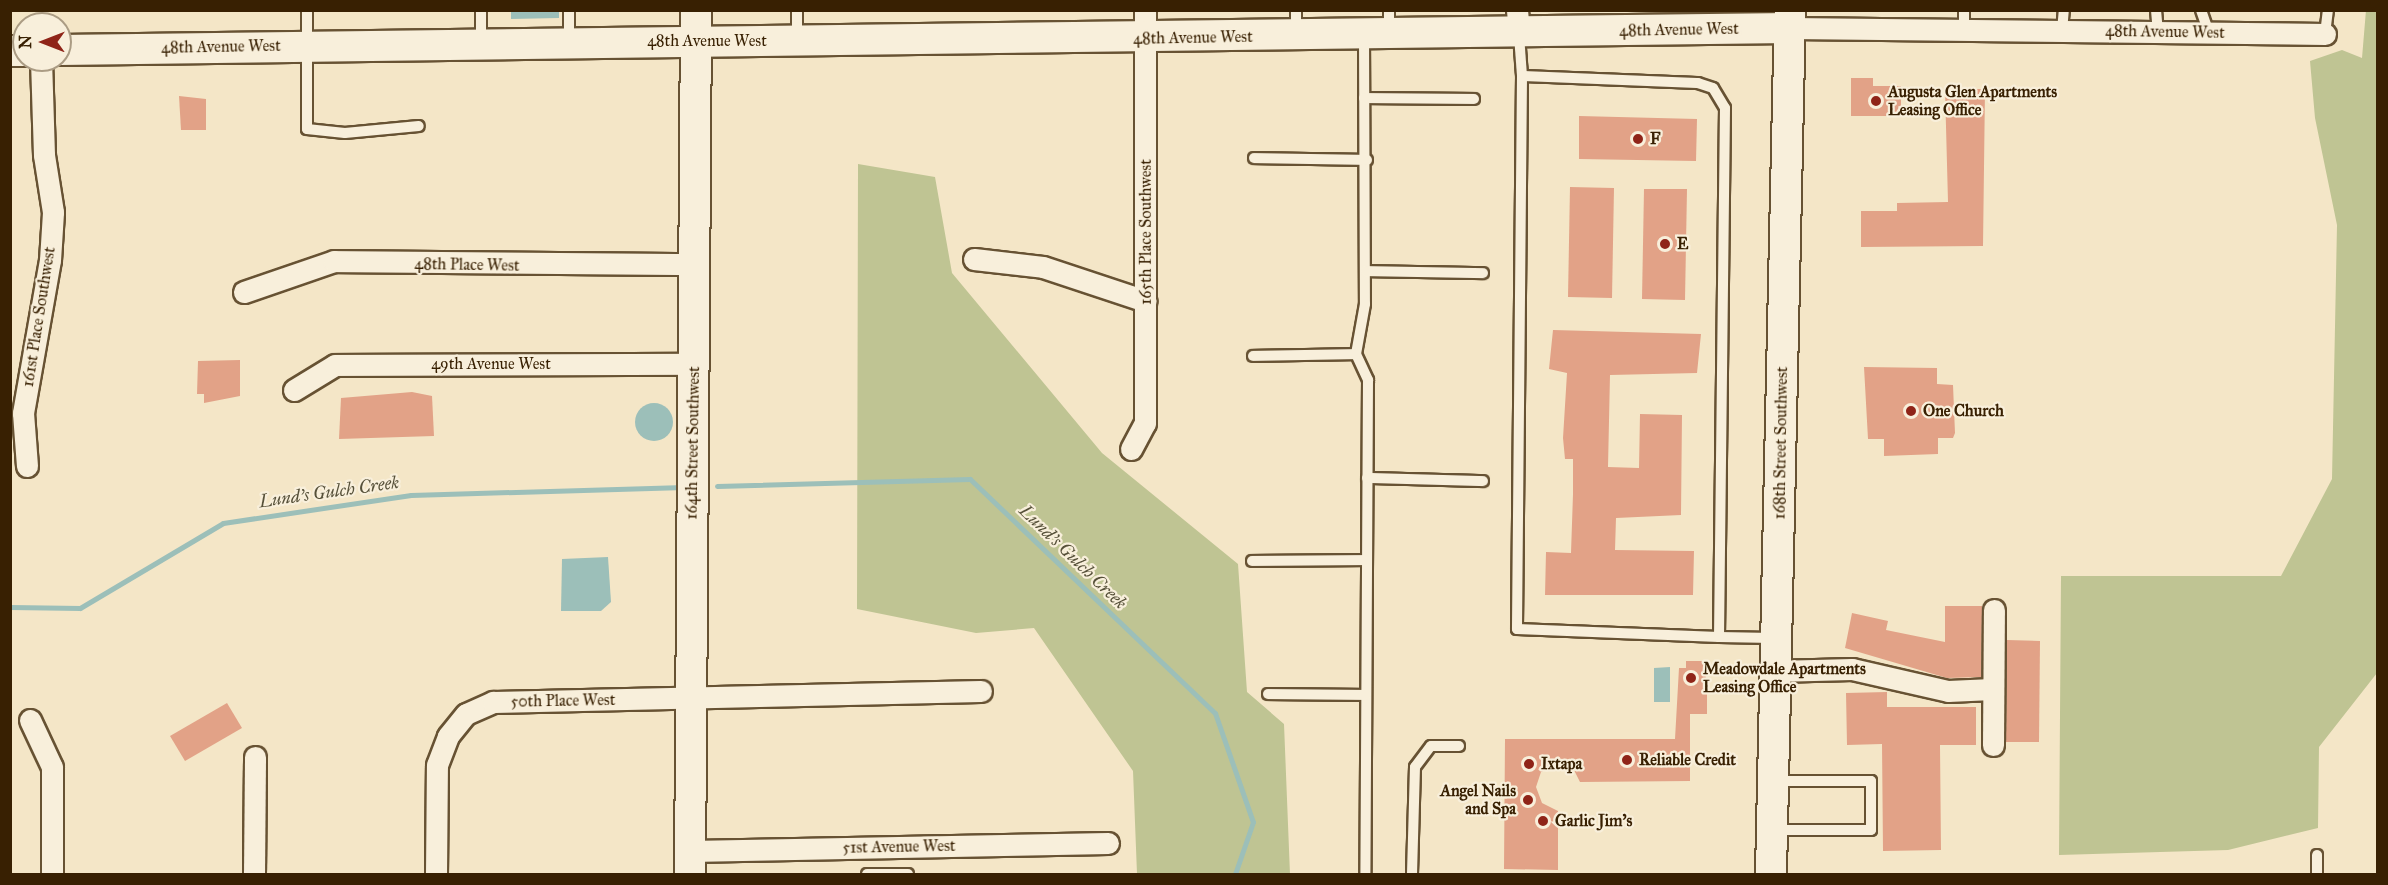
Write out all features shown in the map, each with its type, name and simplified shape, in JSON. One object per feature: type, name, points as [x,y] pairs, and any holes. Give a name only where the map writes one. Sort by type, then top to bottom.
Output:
[{"type":"street","name":"164th Street Southwest","points":[[690,863],[696,10]]},
{"type":"street","name":"48th Avenue West","points":[[72,50],[304,45],[797,41],[1145,25],[1296,24],[1380,27],[1518,22],[1790,19],[2063,21],[2158,32],[2325,34]]},
{"type":"street","name":"168th Street Southwest","points":[[1771,874],[1790,19]]},
{"type":"street","name":"165th Place Southwest","points":[[1131,449],[1145,423],[1145,25]]},
{"type":"street","name":"161st Place Southwest","points":[[27,466],[23,413],[50,261],[53,212],[44,154],[41,72]]},
{"type":"street","points":[[974,260],[1043,267],[1146,301]]},
{"type":"street","name":"48th Place West","points":[[244,292],[334,261],[694,264]]},
{"type":"street","name":"49th Avenue West","points":[[294,390],[335,365],[694,364]]},
{"type":"street","points":[[1993,745],[1994,610]]},
{"type":"street","points":[[1775,671],[1852,669],[1948,691],[1992,689]]},
{"type":"street","name":"50th Place West","points":[[436,874],[437,765],[448,736],[466,714],[493,702],[981,691]]},
{"type":"street","points":[[30,720],[52,767],[52,874]]},
{"type":"street","points":[[254,874],[255,757]]},
{"type":"street","name":"51st Avenue West","points":[[690,863],[1108,843]]},
{"type":"lane","points":[[307,10],[304,45],[307,129],[345,133],[419,126]]},
{"type":"lane","points":[[481,10],[481,44]]},
{"type":"lane","points":[[569,10],[569,43]]},
{"type":"lane","points":[[797,10],[797,41]]},
{"type":"lane","points":[[2156,10],[2158,32]]},
{"type":"lane","points":[[2201,10],[2209,33]]},
{"type":"lane","points":[[2325,34],[2328,10]]},
{"type":"lane","points":[[1518,22],[1522,76],[1517,629],[1776,638]]},
{"type":"lane","points":[[1365,874],[1368,380],[1356,354],[1366,271],[1364,98],[1380,27]]},
{"type":"lane","points":[[1522,76],[1698,83],[1713,88],[1725,108],[1719,637]]},
{"type":"lane","points":[[1364,98],[1474,99]]},
{"type":"lane","points":[[1254,158],[1366,160]]},
{"type":"lane","points":[[1366,271],[1484,273]]},
{"type":"lane","points":[[1253,356],[1356,354]]},
{"type":"lane","points":[[1367,478],[1484,481]]},
{"type":"lane","points":[[1252,561],[1367,560]]},
{"type":"lane","points":[[1268,694],[1366,695]]},
{"type":"lane","points":[[1412,874],[1414,767],[1431,746],[1459,746]]},
{"type":"lane","points":[[1772,830],[1871,830],[1871,781],[1773,782]]},
{"type":"lane","points":[[2317,855],[2317,874]]},
{"type":"lane","points":[[867,874],[908,874]]},
{"type":"green space","points":[[2366,10],[2378,11],[2377,673],[2319,747],[2318,828],[2228,850],[2059,855],[2061,576],[2281,576],[2332,479],[2337,225],[2315,118],[2310,61],[2342,50],[2362,58]]},
{"type":"green space","points":[[858,164],[935,177],[952,273],[1102,453],[1238,564],[1247,692],[1284,724],[1290,874],[1137,874],[1133,771],[1034,628],[976,633],[857,609]]},
{"type":"water","points":[[511,11],[559,11],[559,18],[511,19]]},
{"type":"water","points":[[654,403],[668,408],[673,422],[668,436],[654,441],[640,436],[635,422],[640,408]]},
{"type":"water","points":[[608,557],[611,602],[601,611],[561,611],[562,559]]},
{"type":"water","points":[[1670,667],[1670,702],[1654,702],[1654,668]]},
{"type":"building","name":"Augusta Glen Apartments Leasing Office","points":[[1851,78],[1873,78],[1873,86],[1901,86],[1901,116],[1851,116]]},
{"type":"building","points":[[1945,89],[1985,89],[1983,246],[1861,247],[1861,211],[1897,211],[1897,203],[1948,202]]},
{"type":"building","points":[[179,96],[206,99],[206,130],[181,130]]},
{"type":"building","name":"F","points":[[1579,116],[1697,119],[1696,161],[1579,159]]},
{"type":"building","points":[[1570,187],[1614,188],[1612,298],[1568,297]]},
{"type":"building","name":"E","points":[[1644,189],[1687,189],[1685,300],[1642,299]]},
{"type":"building","points":[[1553,330],[1701,334],[1697,373],[1610,375],[1608,467],[1639,468],[1640,414],[1682,415],[1681,515],[1616,518],[1615,550],[1694,551],[1693,595],[1545,595],[1546,552],[1571,553],[1573,494],[1573,459],[1565,459],[1563,438],[1567,373],[1549,369]]},
{"type":"building","points":[[240,360],[240,396],[204,403],[204,394],[197,394],[198,361]]},
{"type":"building","name":"One Church","points":[[1864,367],[1937,368],[1937,384],[1953,385],[1955,433],[1953,438],[1938,438],[1938,454],[1884,456],[1884,439],[1868,439]]},
{"type":"building","points":[[412,392],[432,396],[434,436],[339,439],[341,398]]},
{"type":"building","points":[[1945,606],[1982,606],[1981,677],[1947,678],[1845,648],[1852,613],[1888,621],[1886,630],[1945,642]]},
{"type":"building","points":[[2007,640],[2040,641],[2039,742],[2006,742]]},
{"type":"building","points":[[1686,661],[1704,661],[1707,689],[1707,714],[1690,714],[1690,781],[1580,782],[1574,770],[1558,764],[1541,772],[1536,787],[1542,803],[1558,811],[1558,870],[1504,869],[1505,739],[1675,739],[1679,668],[1686,668]]},
{"type":"building","points":[[1887,692],[1887,707],[1976,707],[1976,745],[1940,745],[1941,850],[1883,851],[1882,744],[1847,745],[1846,693]]},
{"type":"building","points":[[227,703],[242,728],[185,761],[170,736]]},
{"type":"waterway","name":"Lund's Gulch Creek","points":[[717,486],[970,479],[1215,713],[1253,822],[1235,874]]},
{"type":"waterway","name":"Lund's Gulch Creek","points":[[10,607],[80,608],[223,523],[411,495],[676,487]]},
{"type":"place","name":"Augusta Glen Apartments Leasing Office","points":[[1876,101]]},
{"type":"place","name":"F","points":[[1638,139]]},
{"type":"place","name":"E","points":[[1665,244]]},
{"type":"place","name":"One Church","points":[[1911,411]]},
{"type":"place","name":"Meadowdale Apartments Leasing Office","points":[[1691,678]]},
{"type":"place","name":"Reliable Credit","points":[[1627,760]]},
{"type":"place","name":"Ixtapa","points":[[1529,764]]},
{"type":"place","name":"Angel Nails and Spa","points":[[1528,800]]},
{"type":"place","name":"Garlic Jim's","points":[[1543,821]]}]
